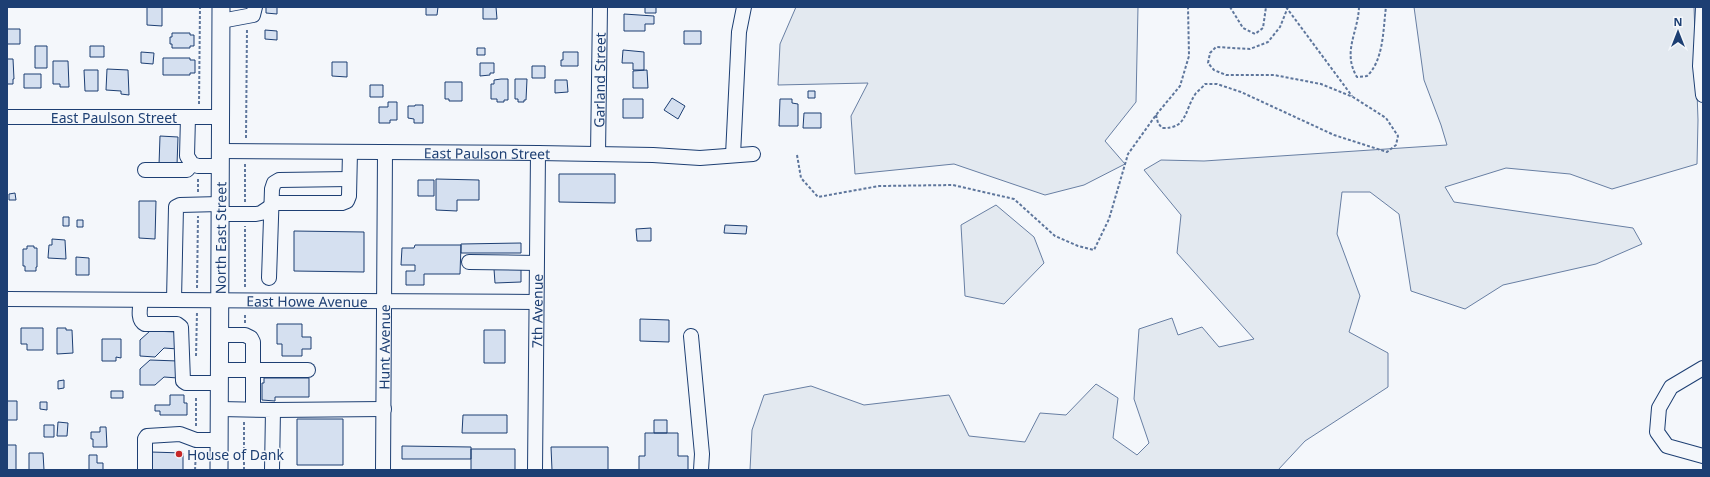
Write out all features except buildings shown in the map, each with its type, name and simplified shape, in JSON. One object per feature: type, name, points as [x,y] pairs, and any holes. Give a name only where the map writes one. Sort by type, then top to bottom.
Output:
[{"type":"main road","name":"North East Street","points":[[219,470],[221,14]]},
{"type":"street","points":[[221,14],[253,16],[255,7]]},
{"type":"street","name":"Garland Street","points":[[598,154],[600,7]]},
{"type":"street","points":[[733,155],[739,32],[744,7]]},
{"type":"street","points":[[1703,7],[1700,66],[1703,95]]},
{"type":"street","name":"East Paulson Street","points":[[7,117],[221,117]]},
{"type":"street","points":[[193,117],[188,156],[195,165]]},
{"type":"street","name":"East Paulson Street","points":[[145,170],[187,170],[195,165],[221,158],[350,152],[598,154],[700,158],[753,154]]},
{"type":"street","points":[[174,300],[176,207],[180,205],[198,205],[256,214],[261,213],[276,204],[342,203],[347,201],[349,196],[350,152]]},
{"type":"street","name":"Hunt Avenue","points":[[384,470],[385,152]]},
{"type":"street","name":"7th Avenue","points":[[535,470],[538,153]]},
{"type":"street","points":[[269,278],[271,206],[272,189],[274,183],[279,180],[349,179]]},
{"type":"street","points":[[469,262],[536,263]]},
{"type":"street","name":"East Howe Avenue","points":[[7,299],[536,302]]},
{"type":"street","points":[[141,300],[140,319],[142,323],[177,324],[181,327],[182,376],[186,383],[196,383],[253,370],[308,370]]},
{"type":"street","points":[[220,335],[244,335],[251,338],[253,342],[253,409]]},
{"type":"street","points":[[691,336],[702,454],[701,470]]},
{"type":"street","points":[[1703,368],[1671,387],[1659,408],[1657,432],[1668,446],[1703,456]]},
{"type":"street","points":[[220,409],[384,409]]},
{"type":"street","points":[[272,470],[273,410]]},
{"type":"street","points":[[145,470],[144,439],[147,436],[180,434],[196,440],[220,440]]},
{"type":"path","points":[[193,117],[200,7]]},
{"type":"path","points":[[797,155],[801,178],[818,197],[879,186],[953,185],[1014,199],[1055,236],[1078,246],[1094,250],[1109,219],[1128,154],[1156,115],[1180,86],[1189,56],[1188,7]]},
{"type":"path","points":[[1230,7],[1243,28],[1255,34],[1263,28],[1266,7]]},
{"type":"path","points":[[1359,7],[1358,20],[1350,50],[1351,67],[1357,77],[1367,76],[1374,70],[1381,45],[1386,7]]},
{"type":"path","points":[[1156,115],[1158,123],[1162,128],[1172,128],[1182,122],[1196,93],[1205,84],[1217,84],[1241,92],[1334,136],[1387,152],[1396,145],[1398,136],[1386,118],[1353,97],[1321,84],[1274,75],[1226,75],[1214,70],[1208,63],[1210,53],[1216,47],[1250,49],[1268,42],[1280,27],[1287,8]]},
{"type":"path","points":[[1287,8],[1353,97]]},
{"type":"path","points":[[195,165],[198,205],[196,360]]},
{"type":"path","points":[[195,470],[196,383]]},
{"type":"shaded area","points":[[796,7],[1138,7],[1136,102],[1105,141],[1125,164],[1084,185],[1045,195],[954,164],[855,174],[851,116],[868,83],[778,85],[780,44]]},
{"type":"shaded area","points":[[1414,7],[1694,7],[1698,120],[1697,164],[1612,189],[1570,174],[1506,168],[1445,187],[1454,202],[1633,228],[1642,244],[1596,264],[1503,285],[1465,309],[1411,291],[1399,214],[1370,192],[1342,192],[1337,234],[1360,296],[1349,332],[1388,353],[1388,387],[1305,441],[1278,470],[750,470],[752,430],[764,395],[811,386],[864,405],[949,395],[969,436],[1025,442],[1040,413],[1066,415],[1096,384],[1118,398],[1113,438],[1137,455],[1149,443],[1134,399],[1139,329],[1172,318],[1178,335],[1202,327],[1219,347],[1254,339],[1177,253],[1181,215],[1144,170],[1161,160],[1204,161],[1447,145],[1424,80]]},
{"type":"shaded area","points":[[996,205],[1034,237],[1044,263],[1004,304],[965,296],[961,225]]},
{"type":"place","name":"House of Dank","points":[[179,454]]}]
